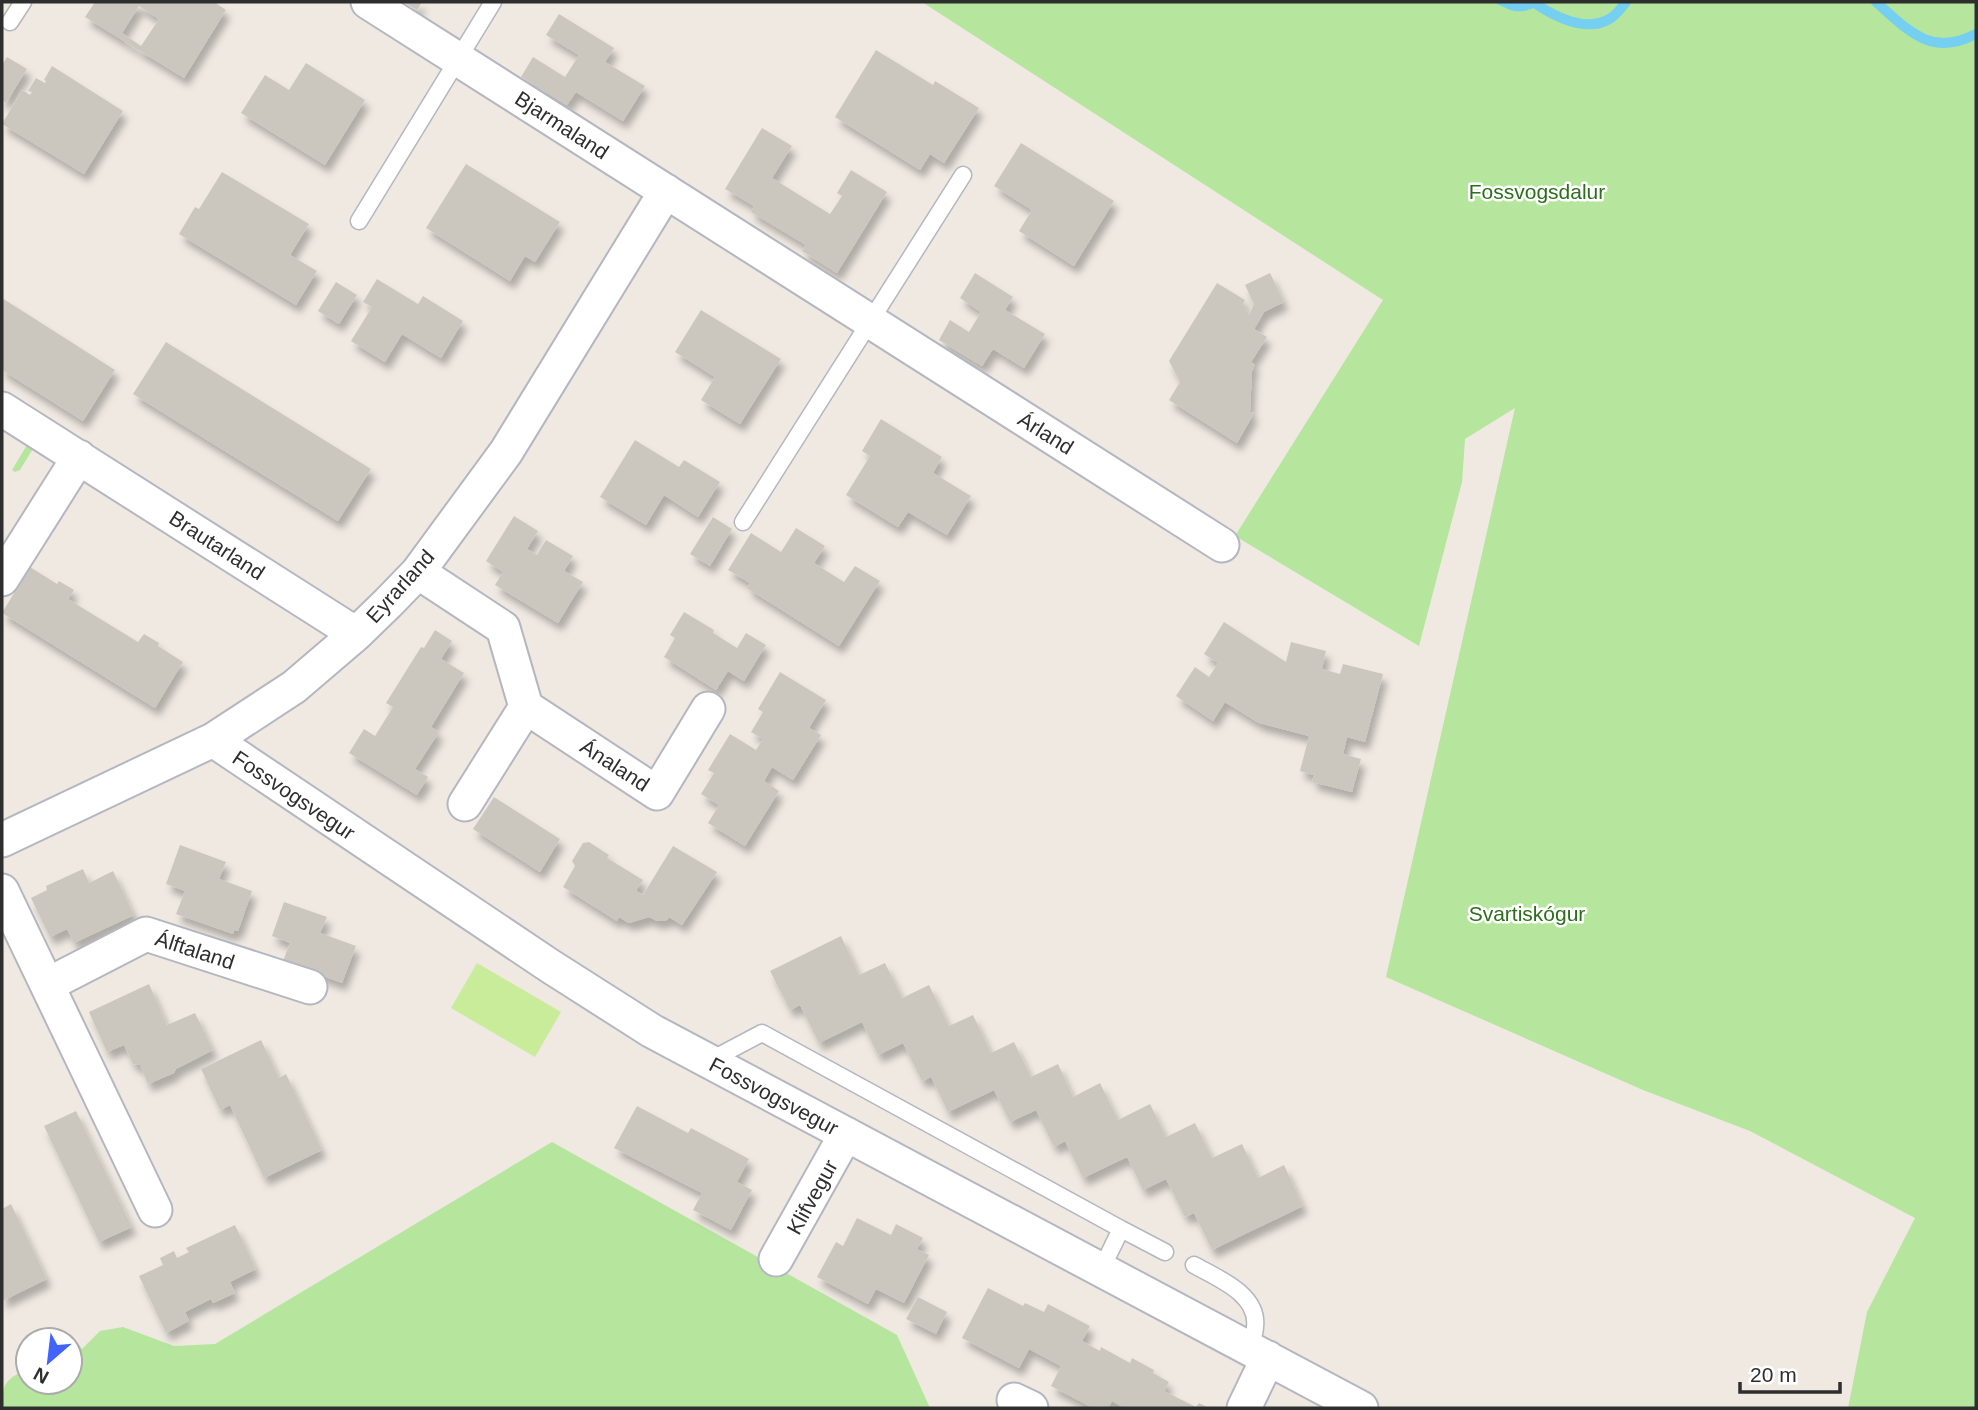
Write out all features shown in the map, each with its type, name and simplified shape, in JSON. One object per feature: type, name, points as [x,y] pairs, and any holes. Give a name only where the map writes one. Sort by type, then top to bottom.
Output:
[{"type":"street","name":"Bjarmaland","points":[[368,2],[666,191]]},
{"type":"street","name":"Árland","points":[[666,191],[1222,545]]},
{"type":"street","name":"Eyrarland","points":[[2,841],[213,740],[294,687],[356,634],[418,572],[506,452],[666,191]]},
{"type":"street","name":"Brautarland","points":[[2,409],[356,634]]},
{"type":"street","points":[[2,579],[79,457]]},
{"type":"street","points":[[418,572],[503,628],[526,707],[465,804]]},
{"type":"street","name":"Ánaland","points":[[526,707],[657,793],[708,709]]},
{"type":"street","name":"Fossvogsvegur","points":[[213,740],[550,966],[652,1031],[1361,1408]]},
{"type":"street","points":[[2,891],[155,1210]]},
{"type":"street","name":"Álftaland","points":[[47,985],[146,934],[310,988]]},
{"type":"street","name":"Klifvegur","points":[[776,1259],[846,1134]]},
{"type":"street","points":[[1244,1408],[1259,1354]]},
{"type":"lane","points":[[10,22],[23,2]]},
{"type":"lane","points":[[359,221],[493,2]]},
{"type":"lane","points":[[743,522],[963,175]]},
{"type":"lane","points":[[709,1061],[762,1033],[1165,1252]]},
{"type":"lane","points":[[1101,1270],[1121,1229]]},
{"type":"lane","points":[[1194,1265],[1237,1289],[1249,1303],[1255,1317],[1259,1354]]},
{"type":"green space","points":[[922,2],[1976,2],[1976,1408],[1848,1408],[1867,1312],[1915,1218],[1750,1131],[1643,1090],[1386,977],[1515,408],[1465,439],[1462,482],[1419,646],[1235,536],[1383,300]]},
{"type":"green space","points":[[2,413],[37,442],[20,470],[15,472],[12,470],[27,445],[2,430]]},
{"type":"green space","points":[[477,963],[561,1012],[535,1057],[451,1008]]},
{"type":"green space","points":[[552,1142],[897,1335],[930,1408],[2,1408],[4,1387],[14,1377],[14,1396],[84,1396],[84,1347],[100,1331],[123,1327],[174,1346],[215,1344]]},
{"type":"water","points":[[1493,2],[1540,2],[1539,6],[1520,11]]},
{"type":"building","points":[[95,2],[214,2],[226,10],[184,78],[85,17]],"holes":[[[139,6],[159,19],[141,46],[122,33]]]},
{"type":"building","points":[[403,2],[422,2],[417,10]]},
{"type":"building","points":[[559,14],[614,48],[605,62],[645,86],[623,121],[576,92],[567,105],[521,77],[533,57],[565,77],[579,55],[546,35]]},
{"type":"building","points":[[876,50],[933,85],[935,81],[979,108],[944,163],[930,154],[920,170],[835,117]]},
{"type":"building","points":[[7,57],[27,69],[6,103],[2,100],[2,65]]},
{"type":"building","points":[[306,63],[365,100],[325,165],[241,113],[265,75],[289,90]]},
{"type":"building","points":[[52,66],[123,111],[84,174],[2,124],[22,90],[30,95],[32,92],[28,91],[36,78],[45,83]]},
{"type":"building","points":[[762,128],[792,146],[772,178],[830,214],[842,196],[837,193],[851,170],[887,192],[837,273],[802,251],[806,245],[751,212],[754,206],[725,189]]},
{"type":"building","points":[[1021,143],[1114,201],[1074,266],[1019,231],[1032,210],[994,186]]},
{"type":"building","points":[[466,164],[560,222],[535,262],[525,256],[510,281],[426,228]]},
{"type":"building","points":[[222,172],[309,224],[290,255],[317,271],[296,305],[179,234],[195,207],[199,209]]},
{"type":"building","points":[[975,273],[1013,297],[1005,310],[1045,334],[1024,368],[993,349],[982,366],[939,340],[950,320],[969,332],[981,312],[960,298]]},
{"type":"building","points":[[1270,273],[1284,302],[1264,312],[1254,329],[1267,337],[1251,362],[1255,365],[1252,371],[1250,412],[1254,413],[1237,443],[1169,400],[1180,382],[1169,361],[1217,283],[1245,300],[1243,304],[1249,315],[1254,304],[1245,285]]},
{"type":"building","points":[[377,279],[418,304],[423,296],[463,321],[441,358],[402,334],[385,362],[351,341],[372,307],[363,302]]},
{"type":"building","points":[[336,282],[357,295],[339,324],[318,311]]},
{"type":"building","points":[[2,298],[115,370],[83,421],[2,370]]},
{"type":"building","points":[[701,310],[781,359],[740,424],[701,400],[715,377],[675,352]]},
{"type":"building","points":[[166,342],[371,469],[338,521],[133,394]]},
{"type":"building","points":[[881,419],[942,457],[933,473],[971,496],[947,535],[908,512],[898,527],[846,495],[870,456],[862,451]]},
{"type":"building","points":[[635,440],[679,467],[684,460],[720,482],[698,517],[664,495],[646,525],[600,497]]},
{"type":"building","points":[[514,516],[538,531],[527,549],[537,555],[546,540],[573,556],[564,571],[583,582],[558,623],[495,585],[503,572],[486,561]]},
{"type":"building","points":[[713,517],[732,529],[710,566],[690,554]]},
{"type":"building","points":[[796,528],[825,546],[814,563],[844,582],[855,566],[880,581],[839,646],[747,588],[750,583],[728,570],[751,533],[781,552]]},
{"type":"building","points":[[30,567],[57,584],[59,581],[74,590],[68,599],[138,642],[144,634],[183,662],[155,708],[2,613]]},
{"type":"building","points":[[684,612],[737,648],[746,633],[766,645],[744,681],[728,671],[716,690],[664,657],[675,638],[670,635]]},
{"type":"building","points":[[1224,622],[1286,662],[1291,642],[1326,651],[1322,669],[1340,674],[1343,664],[1383,674],[1365,742],[1347,737],[1343,754],[1361,759],[1352,792],[1312,782],[1314,775],[1300,771],[1309,736],[1259,723],[1225,702],[1213,721],[1176,696],[1195,667],[1209,677],[1218,663],[1204,654]]},
{"type":"building","points":[[435,630],[452,641],[441,659],[464,673],[431,727],[439,732],[415,769],[428,777],[417,795],[349,753],[364,729],[375,736],[393,707],[386,703],[421,647],[424,648]]},
{"type":"building","points":[[780,672],[826,700],[809,728],[821,735],[793,780],[772,767],[764,781],[779,791],[745,846],[708,823],[719,805],[701,794],[714,773],[708,770],[730,734],[756,750],[763,739],[751,732],[763,712],[758,709]]},
{"type":"building","points":[[494,797],[560,839],[540,872],[473,829]]},
{"type":"building","points":[[589,842],[609,855],[607,858],[643,880],[636,891],[643,895],[673,846],[717,872],[682,925],[669,917],[667,920],[657,921],[649,917],[629,923],[619,917],[617,921],[563,887],[575,866],[572,861],[583,843]]},
{"type":"building","points":[[180,845],[226,862],[219,879],[252,891],[238,931],[234,930],[233,934],[176,914],[185,891],[166,884]]},
{"type":"building","points":[[83,869],[89,883],[113,871],[134,915],[74,943],[67,929],[50,937],[31,898],[47,890],[46,886]]},
{"type":"building","points":[[284,902],[327,917],[320,933],[356,946],[342,983],[283,961],[290,943],[272,936]]},
{"type":"building","points":[[841,936],[859,975],[885,963],[902,998],[929,985],[949,1026],[973,1015],[991,1053],[1014,1042],[1031,1077],[1058,1064],[1073,1097],[1100,1083],[1118,1120],[1150,1104],[1166,1137],[1195,1123],[1212,1158],[1242,1144],[1258,1178],[1284,1165],[1303,1206],[1212,1250],[1194,1213],[1185,1217],[1166,1179],[1143,1190],[1127,1157],[1083,1178],[1065,1141],[1054,1147],[1036,1110],[1010,1122],[994,1090],[948,1112],[931,1077],[922,1081],[903,1043],[878,1055],[862,1022],[819,1043],[800,1005],[790,1010],[770,971]]},
{"type":"building","points":[[149,984],[167,1025],[195,1013],[213,1050],[176,1069],[174,1073],[148,1084],[140,1065],[133,1064],[124,1045],[107,1052],[89,1012]]},
{"type":"building","points":[[261,1040],[279,1078],[286,1074],[322,1150],[264,1178],[230,1105],[220,1110],[201,1069]]},
{"type":"building","points":[[637,1106],[688,1133],[691,1128],[749,1159],[737,1182],[752,1190],[731,1230],[693,1210],[702,1193],[614,1148]]},
{"type":"building","points":[[76,1111],[132,1227],[99,1242],[44,1126]]},
{"type":"building","points":[[11,1204],[47,1279],[2,1301],[2,1209]]},
{"type":"building","points":[[857,1218],[891,1235],[896,1224],[923,1238],[917,1249],[929,1255],[904,1303],[876,1289],[868,1304],[817,1277],[836,1242],[843,1246]]},
{"type":"building","points":[[235,1225],[256,1269],[230,1282],[235,1293],[213,1303],[211,1299],[185,1312],[189,1321],[166,1333],[139,1276],[163,1265],[160,1258],[174,1251],[177,1258],[189,1252],[186,1248]]},
{"type":"building","points":[[988,1288],[1023,1306],[1025,1303],[1044,1312],[1048,1304],[1090,1326],[1082,1341],[1100,1351],[1101,1347],[1130,1363],[1132,1358],[1169,1382],[1164,1391],[1196,1407],[1199,1403],[1209,1408],[1125,1408],[1112,1401],[1108,1408],[1093,1408],[1051,1386],[1061,1366],[1029,1349],[1019,1368],[962,1338]]},
{"type":"building","points":[[918,1297],[947,1312],[936,1334],[906,1319]]},
{"type":"waterway","points":[[1533,2],[1550,13],[1581,24],[1592,24],[1611,18],[1626,2]]},
{"type":"waterway","points":[[1876,2],[1910,31],[1933,42],[1960,41],[1976,34]]},
{"type":"park label","name":"Fossvogsdalur","points":[[1537,191]]},
{"type":"park label","name":"Svartiskógur","points":[[1527,913]]}]
